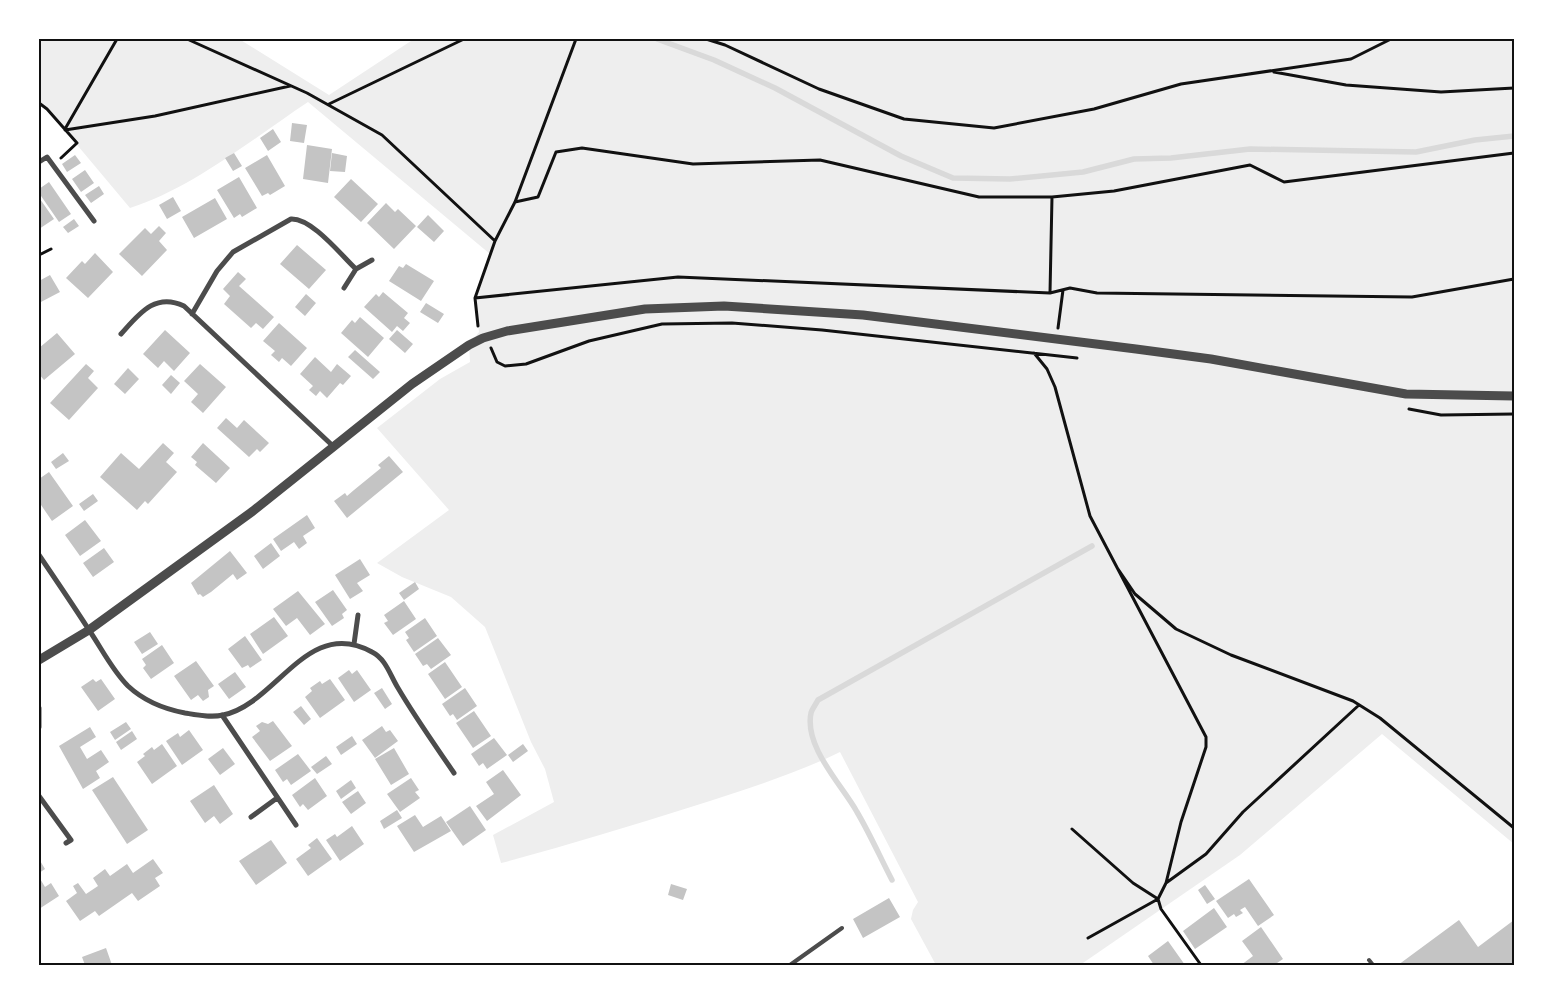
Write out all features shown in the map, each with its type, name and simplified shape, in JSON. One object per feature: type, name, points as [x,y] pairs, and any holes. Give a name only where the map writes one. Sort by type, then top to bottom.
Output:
[{"type":"street","points":[[39,162],[47,157],[94,221]]},
{"type":"street","points":[[192,314],[217,271],[233,252],[291,219],[298,219],[309,224],[356,269]]},
{"type":"street","points":[[344,288],[356,269],[372,260]]},
{"type":"street","points":[[121,334],[147,307],[156,302],[176,302],[192,314],[334,447]]},
{"type":"street","points":[[39,660],[89,630],[253,511],[412,384],[470,345],[483,338],[507,331],[646,309],[724,306],[863,315],[1211,359],[1406,394],[1514,396]]},
{"type":"street","points":[[39,555],[112,666],[128,685],[144,699],[175,711],[201,716],[222,715],[250,702],[307,655],[330,644],[354,644],[373,652],[388,668],[396,686],[454,773]]},
{"type":"street","points":[[354,644],[358,615]]},
{"type":"street","points":[[39,708],[39,727]]},
{"type":"street","points":[[222,715],[296,825]]},
{"type":"street","points":[[39,796],[71,840],[66,843]]},
{"type":"street","points":[[251,817],[277,798]]},
{"type":"lane","points":[[790,965],[842,928]]},
{"type":"lane","points":[[1369,960],[1373,965]]},
{"type":"path","points":[[65,130],[117,39]]},
{"type":"path","points":[[187,39],[292,86],[382,135],[495,241]]},
{"type":"path","points":[[329,105],[464,39]]},
{"type":"path","points":[[576,39],[515,202],[495,241],[475,298],[479,332],[498,362],[505,366],[526,364],[588,341],[662,324],[732,323],[1034,353],[1046,369],[1055,387],[1090,516],[1206,737],[1206,747],[1181,822],[1166,883],[1158,899],[1088,938]]},
{"type":"path","points":[[706,39],[725,45],[819,88],[904,119],[994,128],[1094,109],[1181,84],[1351,59],[1391,39]]},
{"type":"path","points":[[1269,71],[1346,85],[1441,92],[1514,88]]},
{"type":"path","points":[[65,130],[155,116],[292,86]]},
{"type":"path","points":[[39,103],[47,109],[77,143],[54,165]]},
{"type":"path","points":[[515,202],[538,196],[556,152],[582,148],[693,164],[820,160],[979,197],[1052,197],[1114,191],[1250,164],[1284,182],[1514,153]]},
{"type":"path","points":[[1050,293],[1052,197]]},
{"type":"path","points":[[39,255],[51,249]]},
{"type":"path","points":[[475,298],[678,277],[1050,293],[1070,288],[1097,293],[1412,297],[1514,279]]},
{"type":"path","points":[[1052,355],[1063,290]]},
{"type":"path","points":[[1110,556],[1135,594],[1176,629],[1231,655],[1359,705],[1380,718],[1514,828]]},
{"type":"path","points":[[1166,883],[1206,854],[1243,812],[1359,705]]},
{"type":"path","points":[[1072,828],[1133,883],[1158,899],[1162,909],[1201,965]]},
{"type":"shaded area","points":[[39,39],[239,39],[329,95],[414,39],[1514,39],[1514,844],[1382,734],[1240,855],[1080,965],[936,965],[911,919],[913,910],[918,902],[840,752],[786,775],[731,794],[598,836],[501,863],[493,835],[554,802],[545,769],[531,742],[485,627],[451,597],[402,577],[377,563],[449,510],[377,428],[440,379],[470,362],[469,345],[479,332],[475,298],[490,254],[308,102],[199,176],[153,199],[130,208],[47,109],[39,103]]},
{"type":"building","points":[[292,123],[307,125],[304,143],[290,141]]},
{"type":"building","points":[[273,129],[281,142],[268,151],[260,138]]},
{"type":"building","points":[[307,145],[332,149],[328,183],[303,179]]},
{"type":"building","points":[[234,153],[242,166],[233,171],[225,158]]},
{"type":"building","points":[[332,153],[347,156],[345,172],[330,171]]},
{"type":"building","points":[[75,155],[81,163],[67,172],[62,164]]},
{"type":"building","points":[[267,155],[285,186],[270,195],[268,193],[262,196],[245,168]]},
{"type":"building","points":[[85,170],[94,183],[81,192],[72,179]]},
{"type":"building","points":[[239,177],[257,208],[242,217],[240,214],[234,218],[217,190]]},
{"type":"building","points":[[351,179],[378,204],[361,222],[334,197]]},
{"type":"building","points":[[49,182],[71,214],[59,222],[39,193],[39,189]]},
{"type":"building","points":[[99,186],[104,194],[91,203],[85,195]]},
{"type":"building","points":[[173,197],[181,211],[167,219],[159,205]]},
{"type":"building","points":[[215,198],[227,219],[194,238],[182,217]]},
{"type":"building","points":[[39,200],[54,219],[39,229]]},
{"type":"building","points":[[386,203],[395,212],[398,209],[416,226],[394,249],[367,223]]},
{"type":"building","points":[[428,215],[444,231],[434,242],[417,227]]},
{"type":"building","points":[[74,219],[79,226],[68,233],[63,227]]},
{"type":"building","points":[[159,226],[166,233],[159,241],[167,250],[142,276],[119,254],[145,228],[151,234]]},
{"type":"building","points":[[297,245],[326,270],[309,289],[280,264]]},
{"type":"building","points":[[95,253],[113,272],[88,298],[66,278],[82,261],[85,264]]},
{"type":"building","points":[[406,264],[434,281],[421,301],[389,281],[399,266],[403,268]]},
{"type":"building","points":[[238,272],[246,279],[239,286],[274,317],[263,329],[256,323],[251,328],[224,304],[230,296],[223,289]]},
{"type":"building","points":[[50,275],[60,292],[39,303],[39,281]]},
{"type":"building","points":[[383,292],[408,313],[404,318],[410,323],[403,331],[397,326],[392,332],[364,307],[376,294],[379,297]]},
{"type":"building","points":[[306,294],[316,303],[305,316],[295,307]]},
{"type":"building","points":[[426,303],[444,314],[438,323],[420,312]]},
{"type":"building","points":[[360,317],[384,338],[368,357],[341,333],[352,320],[355,323]]},
{"type":"building","points":[[279,323],[307,348],[291,366],[282,358],[279,362],[271,355],[275,351],[263,341]]},
{"type":"building","points":[[165,330],[190,353],[174,371],[164,361],[158,368],[143,354]]},
{"type":"building","points":[[397,330],[413,344],[405,353],[389,339]]},
{"type":"building","points":[[57,333],[75,354],[44,380],[39,374],[39,348]]},
{"type":"building","points":[[355,350],[380,372],[373,379],[348,357]]},
{"type":"building","points":[[315,357],[331,372],[337,364],[351,376],[343,385],[340,383],[327,398],[320,391],[316,396],[309,390],[313,386],[300,374]]},
{"type":"building","points":[[86,364],[94,371],[88,378],[98,388],[69,420],[50,403]]},
{"type":"building","points":[[200,364],[226,387],[203,413],[191,402],[198,394],[184,381]]},
{"type":"building","points":[[128,368],[139,379],[125,394],[114,384]]},
{"type":"building","points":[[171,375],[180,383],[171,394],[162,385]]},
{"type":"building","points":[[226,418],[237,428],[244,420],[269,443],[260,452],[257,449],[249,457],[217,428]]},
{"type":"building","points":[[163,443],[174,453],[166,462],[177,472],[148,504],[145,501],[137,510],[100,477],[121,453],[139,469]]},
{"type":"building","points":[[203,443],[230,468],[216,483],[195,465],[197,462],[191,457]]},
{"type":"building","points":[[63,453],[69,461],[56,469],[51,462]]},
{"type":"building","points":[[389,456],[403,472],[347,518],[334,501],[345,493],[347,496],[381,468],[378,465]]},
{"type":"building","points":[[49,472],[73,506],[52,521],[39,502],[39,479]]},
{"type":"building","points":[[93,494],[98,501],[84,511],[79,504]]},
{"type":"building","points":[[307,515],[315,528],[303,536],[307,543],[299,549],[294,542],[281,551],[273,539]]},
{"type":"building","points":[[85,520],[101,541],[80,556],[65,535]]},
{"type":"building","points":[[271,543],[280,556],[263,569],[254,556]]},
{"type":"building","points":[[104,548],[114,562],[93,577],[83,563]]},
{"type":"building","points":[[230,551],[247,573],[237,580],[233,574],[203,597],[200,594],[198,595],[191,583]]},
{"type":"building","points":[[360,559],[370,575],[357,583],[363,591],[350,599],[335,575]]},
{"type":"building","points":[[415,582],[419,589],[404,600],[399,593]]},
{"type":"building","points":[[333,590],[347,610],[342,614],[344,618],[332,626],[315,602]]},
{"type":"building","points":[[298,591],[325,624],[310,635],[297,618],[286,626],[273,609]]},
{"type":"building","points":[[404,601],[416,619],[393,635],[384,623],[388,621],[384,615]]},
{"type":"building","points":[[274,617],[288,636],[263,654],[250,634]]},
{"type":"building","points":[[425,618],[437,636],[414,652],[406,640],[409,638],[405,632]]},
{"type":"building","points":[[150,632],[158,644],[142,654],[134,642]]},
{"type":"building","points":[[245,636],[262,660],[250,668],[248,665],[242,668],[228,649]]},
{"type":"building","points":[[438,638],[451,655],[431,669],[427,664],[423,666],[415,654]]},
{"type":"building","points":[[162,645],[174,663],[151,679],[143,668],[146,665],[142,659]]},
{"type":"building","points":[[196,661],[214,686],[208,690],[209,697],[203,701],[198,695],[191,700],[174,676]]},
{"type":"building","points":[[445,662],[462,687],[445,699],[428,674]]},
{"type":"building","points":[[349,670],[352,674],[357,670],[371,690],[354,702],[338,678]]},
{"type":"building","points":[[235,672],[246,687],[229,699],[218,684]]},
{"type":"building","points":[[93,679],[96,682],[101,679],[115,699],[98,711],[81,687]]},
{"type":"building","points":[[330,679],[345,700],[320,718],[305,697],[312,691],[310,688],[320,681],[322,684]]},
{"type":"building","points":[[382,688],[392,704],[385,709],[374,693]]},
{"type":"building","points":[[465,688],[477,706],[457,720],[453,714],[450,716],[442,704]]},
{"type":"building","points":[[301,706],[311,719],[304,725],[293,712]]},
{"type":"building","points":[[474,711],[491,736],[473,748],[456,723]]},
{"type":"building","points":[[273,721],[292,746],[270,761],[252,737],[260,731],[256,726],[262,722],[268,724]]},
{"type":"building","points":[[126,722],[131,729],[115,740],[110,732]]},
{"type":"building","points":[[382,726],[386,732],[390,730],[398,741],[375,758],[362,740]]},
{"type":"building","points":[[90,727],[96,737],[80,747],[87,759],[101,750],[109,762],[96,771],[100,778],[83,789],[59,746]]},
{"type":"building","points":[[189,730],[203,750],[182,765],[166,741],[178,733],[180,737]]},
{"type":"building","points":[[132,731],[137,739],[121,750],[116,742]]},
{"type":"building","points":[[352,736],[357,744],[341,755],[336,747]]},
{"type":"building","points":[[494,738],[507,755],[487,769],[483,763],[479,766],[471,754]]},
{"type":"building","points":[[162,744],[177,766],[152,784],[137,762],[152,747],[154,750]]},
{"type":"building","points":[[523,744],[528,751],[513,762],[508,755]]},
{"type":"building","points":[[223,748],[235,764],[220,775],[208,759]]},
{"type":"building","points":[[394,748],[409,774],[391,785],[375,759]]},
{"type":"building","points":[[298,754],[311,771],[291,785],[287,779],[283,782],[275,770]]},
{"type":"building","points":[[326,756],[332,764],[317,774],[311,767]]},
{"type":"building","points":[[503,770],[521,795],[487,821],[476,806],[494,794],[486,782]]},
{"type":"building","points":[[113,777],[148,830],[127,844],[92,790]]},
{"type":"building","points":[[315,778],[327,796],[308,810],[303,804],[300,807],[292,795]]},
{"type":"building","points":[[411,778],[419,790],[415,792],[420,798],[400,812],[387,794]]},
{"type":"building","points":[[351,780],[356,788],[341,799],[336,791]]},
{"type":"building","points":[[214,785],[233,814],[220,824],[214,816],[205,823],[190,801]]},
{"type":"building","points":[[358,791],[366,803],[351,814],[342,802]]},
{"type":"building","points":[[470,806],[486,830],[463,846],[446,822]]},
{"type":"building","points":[[397,810],[402,818],[384,829],[380,821]]},
{"type":"building","points":[[415,815],[423,827],[441,816],[451,831],[414,852],[397,826]]},
{"type":"building","points":[[352,826],[364,844],[340,861],[326,840],[335,834],[337,837]]},
{"type":"building","points":[[317,838],[332,859],[308,876],[296,859],[311,848],[308,845]]},
{"type":"building","points":[[271,840],[287,863],[256,885],[239,861]]},
{"type":"building","points":[[39,859],[45,869],[39,873]]},
{"type":"building","points":[[153,859],[163,873],[155,878],[160,886],[138,901],[132,893],[99,916],[95,911],[80,921],[66,901],[77,893],[73,886],[78,883],[86,894],[98,886],[93,878],[105,869],[110,876],[127,864],[133,873]]},
{"type":"building","points":[[39,877],[45,887],[51,883],[59,896],[39,909]]},
{"type":"building","points":[[1249,879],[1274,915],[1258,926],[1245,907],[1240,910],[1243,913],[1236,917],[1234,914],[1228,918],[1216,901]]},
{"type":"building","points":[[671,884],[687,889],[683,900],[668,895]]},
{"type":"building","points":[[1205,885],[1215,899],[1207,904],[1198,890]]},
{"type":"building","points":[[889,898],[900,917],[863,938],[853,919]]},
{"type":"building","points":[[1214,908],[1227,927],[1195,949],[1183,931]]},
{"type":"building","points":[[1459,920],[1478,947],[1514,920],[1514,965],[1398,965]]},
{"type":"building","points":[[1261,927],[1283,959],[1274,965],[1241,965],[1253,956],[1242,941]]},
{"type":"building","points":[[1168,941],[1185,965],[1154,965],[1148,956]]},
{"type":"building","points":[[106,948],[112,965],[85,965],[82,957]]},
{"type":"waterway","points":[[657,39],[714,60],[775,88],[901,156],[953,178],[1010,179],[1083,172],[1134,159],[1171,158],[1250,149],[1416,152],[1475,140],[1514,136]]},
{"type":"waterway","points":[[892,880],[862,820],[826,765],[813,739],[810,726],[813,708],[818,700],[1092,546]]}]
